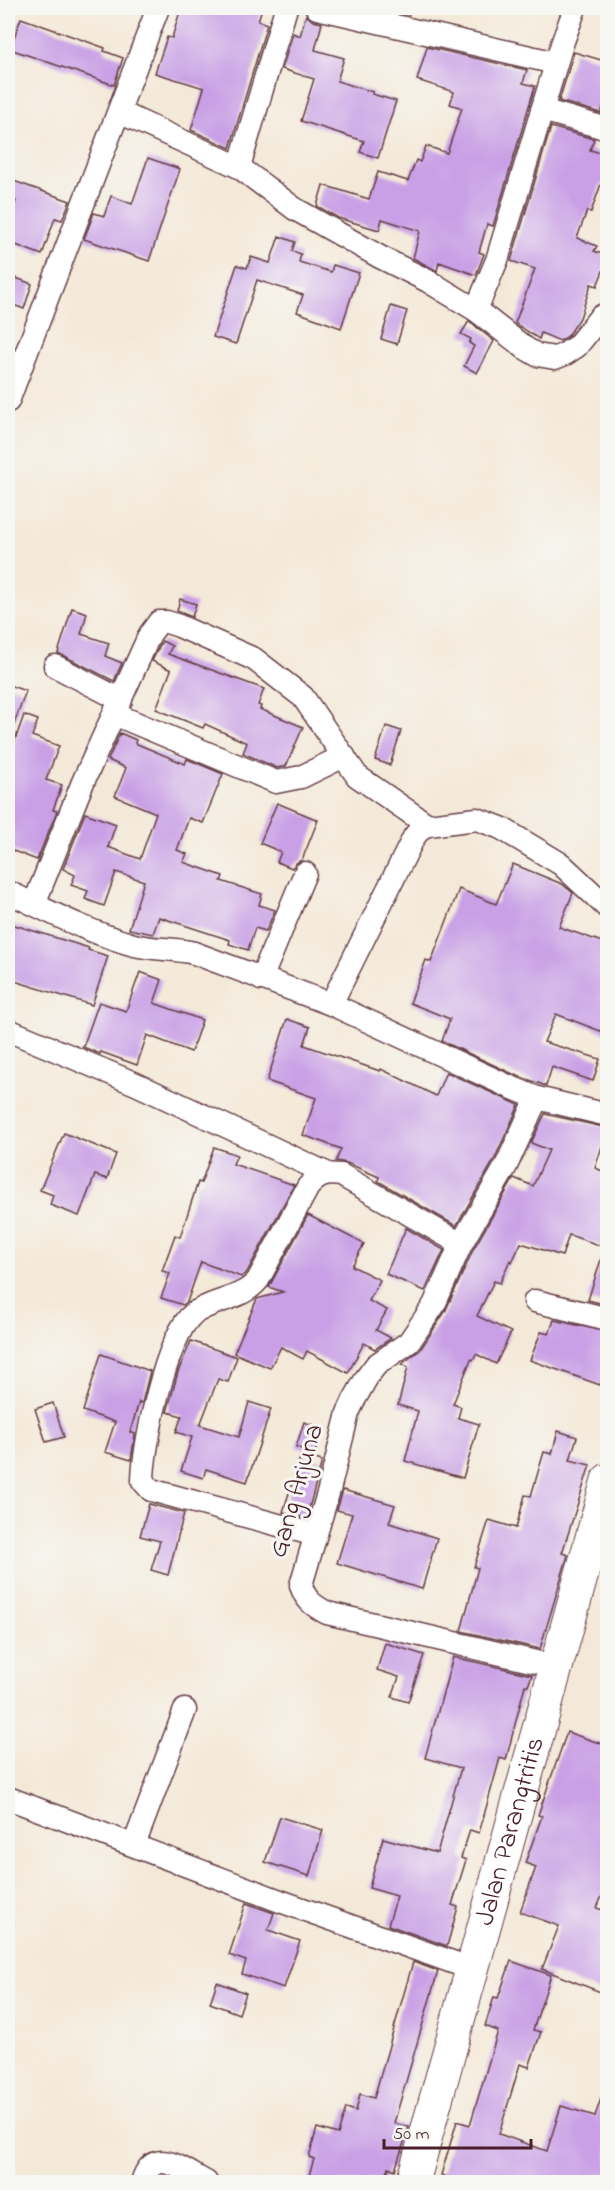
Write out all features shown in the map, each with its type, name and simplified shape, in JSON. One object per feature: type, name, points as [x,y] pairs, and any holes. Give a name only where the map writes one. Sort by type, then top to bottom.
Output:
[{"type":"main road","name":"Jalan Parangtritis","points":[[412,2182],[608,1480]]},
{"type":"street","points":[[8,401],[158,8]]},
{"type":"street","points":[[238,167],[286,8]]},
{"type":"street","points":[[317,8],[556,63]]},
{"type":"street","points":[[476,310],[496,260],[575,8]]},
{"type":"street","points":[[542,110],[608,129]]},
{"type":"street","points":[[120,112],[238,167],[295,209],[428,281],[476,310],[537,355],[555,358],[565,354],[577,346],[600,317],[608,312]]},
{"type":"street","points":[[34,904],[83,782],[154,626],[159,622],[167,622],[254,659],[303,697],[357,776],[428,825]]},
{"type":"street","points":[[55,666],[117,707],[276,782],[301,777],[344,756]]},
{"type":"street","points":[[331,1004],[414,837],[421,828],[428,825],[477,819],[501,828],[561,864],[608,908]]},
{"type":"street","points":[[261,979],[304,873]]},
{"type":"street","points":[[8,892],[102,934],[154,949],[194,953],[331,1004],[537,1098],[608,1115]]},
{"type":"street","points":[[8,1030],[136,1084],[326,1173],[340,1175],[462,1244],[506,1166],[537,1098]]},
{"type":"street","points":[[315,1535],[151,1490],[143,1481],[143,1472],[150,1424],[164,1374],[184,1327],[192,1316],[204,1308],[251,1289],[308,1187],[317,1177],[326,1173]]},
{"type":"street","name":"Gang Arjuna","points":[[462,1244],[434,1305],[409,1342],[376,1365],[354,1400],[348,1413],[329,1490],[301,1585],[304,1594],[314,1606],[327,1613],[556,1667]]},
{"type":"street","points":[[535,1301],[608,1319]]},
{"type":"street","points":[[134,1845],[185,1710]]},
{"type":"street","points":[[17,1802],[280,1901],[472,1969]]},
{"type":"street","points":[[142,2182],[152,2165],[158,2161],[168,2162],[206,2182]]},
{"type":"building","points":[[181,8],[262,8],[258,21],[267,24],[230,148],[191,130],[204,88],[155,73],[167,37],[172,38]]},
{"type":"building","points":[[375,8],[411,8],[409,15]]},
{"type":"building","points":[[306,15],[313,21],[322,23],[315,50],[344,58],[337,81],[396,101],[378,158],[360,152],[364,141],[301,121],[314,79],[282,69],[293,33],[300,36]]},
{"type":"building","points":[[21,18],[105,48],[104,51],[123,58],[114,85],[10,49]]},
{"type":"building","points":[[427,47],[527,70],[523,83],[535,86],[493,226],[487,224],[479,252],[484,254],[476,275],[439,262],[437,271],[413,258],[420,231],[382,219],[379,230],[338,218],[317,206],[323,185],[369,199],[378,172],[408,181],[416,160],[420,162],[426,146],[447,153],[462,108],[450,104],[454,92],[417,80]]},
{"type":"building","points":[[574,52],[608,62],[608,106],[604,105],[601,113],[559,101]]},
{"type":"building","points":[[551,127],[594,139],[590,150],[608,155],[608,186],[601,184],[591,212],[587,211],[577,238],[597,246],[594,251],[608,258],[597,286],[591,284],[580,318],[568,336],[560,341],[541,333],[539,339],[515,323],[535,269],[511,261]]},
{"type":"building","points":[[148,158],[180,169],[149,261],[84,239],[94,213],[104,216],[111,196],[132,204]]},
{"type":"building","points":[[8,179],[70,201],[62,220],[55,218],[42,255],[8,242],[8,224],[16,201],[8,198]]},
{"type":"building","points":[[279,236],[295,242],[292,251],[301,254],[299,262],[331,272],[333,265],[359,273],[341,328],[297,312],[303,295],[257,280],[236,344],[213,337],[237,265],[247,268],[251,257],[270,263]]},
{"type":"building","points":[[8,275],[32,284],[24,309],[8,303]]},
{"type":"building","points":[[391,306],[407,311],[397,344],[381,339]]},
{"type":"building","points":[[469,321],[494,341],[477,373],[464,366],[474,346],[469,343],[471,339],[461,334]]},
{"type":"building","points":[[180,599],[196,604],[192,617],[177,611]]},
{"type":"building","points":[[72,608],[87,613],[81,634],[109,643],[105,656],[122,663],[114,681],[58,653]]},
{"type":"building","points":[[162,641],[172,646],[168,654],[264,689],[258,705],[261,706],[260,709],[303,727],[286,766],[277,768],[243,753],[247,743],[205,724],[203,728],[156,709],[171,670],[152,661]]},
{"type":"building","points":[[11,686],[26,691],[10,735],[8,735],[8,695]]},
{"type":"building","points":[[24,715],[38,720],[32,736],[59,746],[46,780],[62,785],[53,810],[57,811],[37,860],[8,849],[8,760]]},
{"type":"building","points":[[386,726],[401,731],[390,765],[375,760]]},
{"type":"building","points":[[120,733],[136,740],[135,743],[185,764],[187,759],[223,774],[203,823],[189,818],[177,850],[187,854],[183,862],[223,876],[221,881],[262,894],[259,905],[275,910],[266,931],[255,928],[248,950],[229,944],[230,940],[159,917],[153,934],[129,929],[144,881],[116,872],[104,906],[85,899],[88,891],[71,885],[75,875],[63,869],[85,813],[116,824],[108,847],[140,859],[156,813],[115,796],[126,768],[108,760]]},
{"type":"building","points":[[277,803],[318,820],[302,860],[292,868],[277,862],[281,852],[260,843]]},
{"type":"building","points":[[513,864],[562,884],[573,893],[559,927],[608,944],[608,1034],[556,1014],[544,1042],[600,1059],[593,1081],[552,1067],[546,1086],[513,1074],[442,1041],[450,1019],[410,1003],[426,960],[431,962],[459,889],[496,904]]},
{"type":"building","points":[[8,923],[108,956],[92,1005],[8,979]]},
{"type":"building","points":[[140,972],[162,980],[154,1003],[202,1020],[191,1052],[147,1035],[137,1065],[83,1047],[99,1002],[126,1011]]},
{"type":"building","points":[[287,1019],[310,1027],[304,1045],[380,1071],[381,1069],[436,1096],[446,1072],[519,1105],[494,1160],[456,1226],[378,1181],[379,1177],[347,1163],[336,1161],[341,1149],[303,1135],[316,1098],[267,1081]]},
{"type":"building","points":[[545,1114],[608,1128],[595,1168],[608,1173],[608,1248],[569,1235],[562,1256],[521,1243],[512,1262],[510,1260],[500,1283],[494,1281],[477,1316],[511,1332],[496,1364],[476,1354],[473,1360],[471,1359],[453,1404],[461,1407],[458,1418],[479,1424],[463,1478],[405,1461],[418,1411],[398,1405],[408,1367],[402,1364],[420,1350],[445,1312],[473,1250],[514,1178],[533,1186],[549,1150],[531,1143]]},
{"type":"building","points":[[64,1133],[116,1154],[107,1179],[95,1175],[79,1216],[50,1205],[53,1195],[40,1190]]},
{"type":"building","points":[[214,1147],[237,1155],[233,1164],[294,1185],[247,1272],[241,1277],[201,1262],[187,1302],[183,1305],[161,1298],[170,1273],[162,1271],[175,1235],[180,1237],[198,1182],[201,1183]]},
{"type":"building","points":[[308,1215],[364,1244],[352,1266],[380,1280],[369,1301],[387,1310],[376,1330],[391,1338],[375,1349],[364,1343],[348,1373],[307,1351],[303,1359],[281,1347],[270,1368],[234,1353],[257,1299],[283,1292],[269,1287]]},
{"type":"building","points":[[406,1228],[444,1250],[425,1291],[386,1274]]},
{"type":"building","points":[[604,1250],[608,1250],[608,1305],[588,1300]]},
{"type":"building","points":[[554,1320],[608,1332],[608,1362],[600,1385],[530,1360],[541,1332],[549,1334]]},
{"type":"building","points":[[191,1341],[237,1357],[228,1382],[218,1379],[200,1425],[239,1437],[249,1402],[271,1409],[247,1482],[206,1469],[203,1478],[181,1471],[192,1437],[176,1432],[182,1416],[167,1412],[178,1372]]},
{"type":"building","points":[[101,1354],[150,1371],[142,1403],[139,1402],[130,1432],[135,1434],[131,1460],[105,1452],[115,1422],[83,1411]]},
{"type":"building","points":[[53,1403],[64,1437],[46,1442],[35,1409]]},
{"type":"building","points":[[304,1422],[323,1428],[315,1453],[296,1447]]},
{"type":"building","points":[[558,1431],[577,1437],[570,1460],[590,1465],[562,1553],[568,1555],[540,1649],[461,1631],[478,1568],[474,1567],[489,1520],[516,1528],[525,1495],[531,1496],[544,1452],[552,1454]]},
{"type":"building","points":[[301,1455],[322,1461],[306,1519],[283,1512]]},
{"type":"building","points":[[343,1490],[395,1505],[389,1523],[437,1538],[422,1589],[337,1563],[352,1514],[337,1510]]},
{"type":"building","points":[[149,1504],[184,1513],[168,1575],[151,1570],[160,1541],[140,1536]]},
{"type":"building","points":[[385,1643],[424,1655],[408,1702],[392,1697],[399,1677],[377,1670]]},
{"type":"building","points":[[453,1657],[532,1675],[528,1686],[525,1685],[506,1760],[500,1758],[479,1833],[470,1830],[461,1858],[466,1860],[452,1905],[458,1907],[447,1946],[388,1925],[397,1896],[369,1888],[383,1838],[437,1853],[461,1768],[425,1758]]},
{"type":"building","points":[[567,1732],[608,1746],[608,1881],[597,1908],[608,1912],[608,1995],[542,1969],[559,1926],[520,1912],[536,1867],[525,1863],[542,1816],[538,1815]]},
{"type":"building","points":[[280,1817],[323,1830],[309,1876],[265,1862]]},
{"type":"building","points":[[246,1903],[274,1913],[268,1930],[300,1941],[284,1988],[242,1974],[246,1961],[229,1955]]},
{"type":"building","points":[[511,1961],[551,1975],[533,2030],[541,2032],[529,2067],[520,2064],[499,2134],[547,2151],[561,2106],[595,2116],[605,2087],[608,2088],[608,2182],[449,2182],[450,2178],[441,2175],[457,2121],[470,2125],[498,2031],[485,2026],[494,1997],[498,1998]]},
{"type":"building","points":[[413,1962],[438,1971],[394,2123],[409,2127],[395,2170],[389,2167],[384,2182],[371,2178],[370,2182],[307,2182],[314,2159],[309,2157],[317,2128],[338,2134],[346,2108],[356,2111],[360,2094],[374,2098]]},
{"type":"building","points":[[217,1982],[246,1993],[239,2014],[210,2003]]}]
